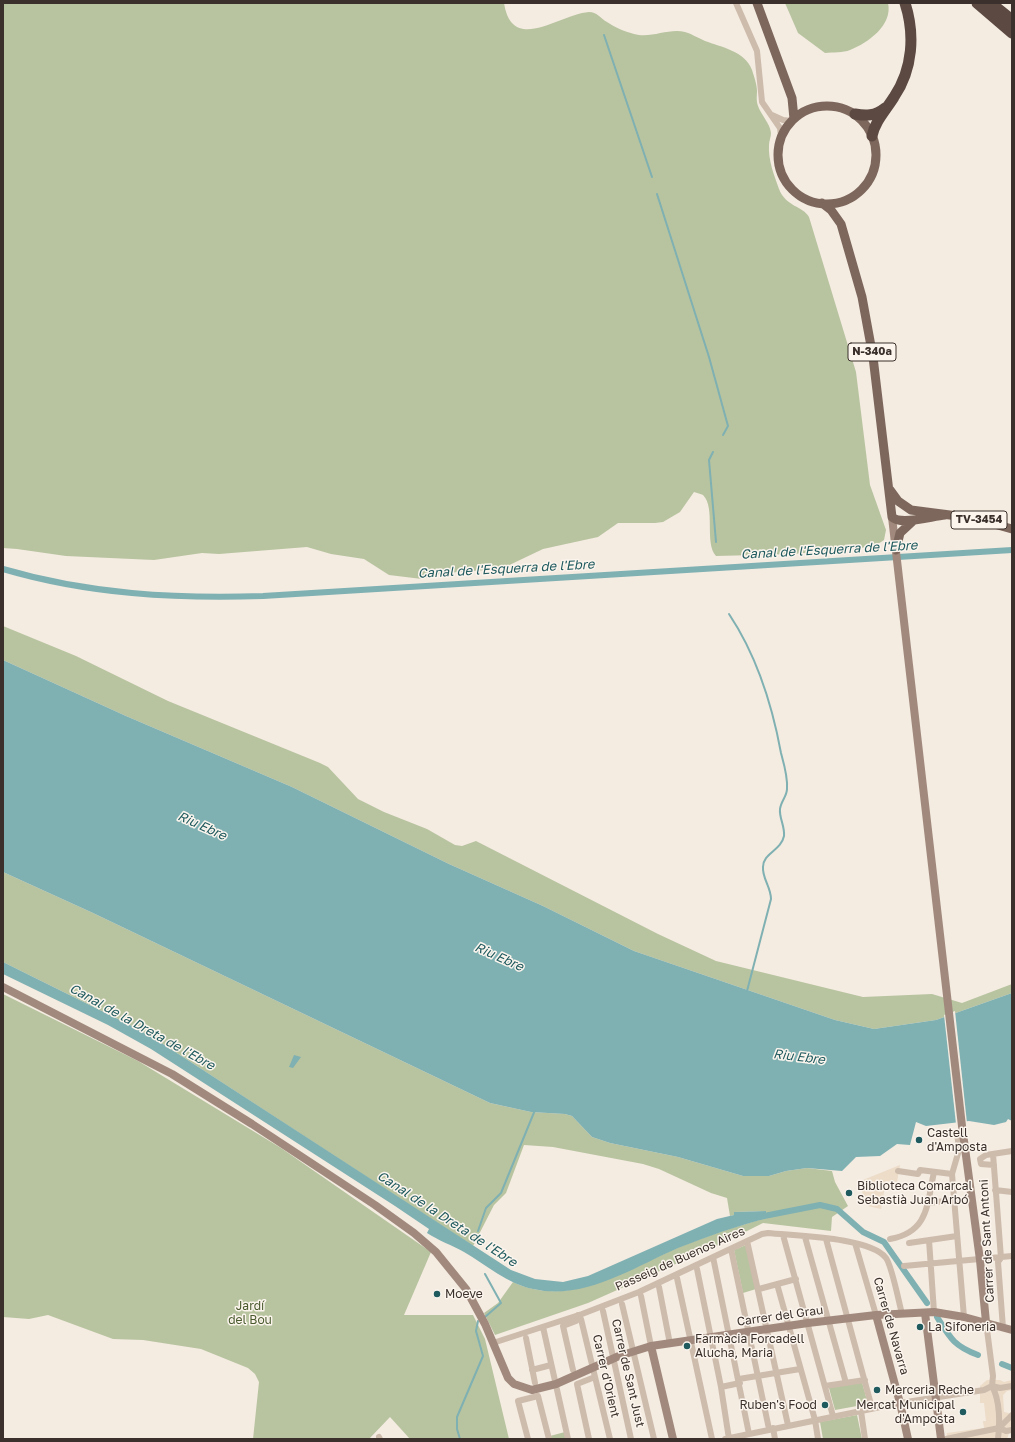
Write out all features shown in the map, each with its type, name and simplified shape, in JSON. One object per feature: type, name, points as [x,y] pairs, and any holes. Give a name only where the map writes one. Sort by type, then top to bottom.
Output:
[{"type":"highway","points":[[872,136],[874,127],[889,105],[903,80],[911,46],[911,28],[905,3]]},
{"type":"highway","points":[[977,3],[1012,33]]},
{"type":"highway","points":[[991,3],[1012,20]]},
{"type":"highway","points":[[855,114],[867,116],[879,113],[889,105]]},
{"type":"main road","points":[[757,3],[792,98],[792,120]]},
{"type":"main road","points":[[792,98],[801,105],[812,108]]},
{"type":"main road","points":[[824,106],[837,107],[855,114],[865,124],[872,136],[876,152],[871,174],[863,187],[844,200],[822,203],[810,201],[790,188],[783,178],[779,166],[778,154],[781,136],[792,120],[812,108],[824,106]]},
{"type":"main road","name":"N-340a","points":[[844,200],[840,213],[841,224],[854,266],[864,307],[892,516]]},
{"type":"main road","name":"N-340a","points":[[822,203],[830,210],[841,224]]},
{"type":"main road","points":[[888,483],[895,498],[907,509],[910,521],[896,521],[892,516],[897,511],[907,509]]},
{"type":"main road","name":"TV-3454","points":[[907,509],[973,518],[1012,528]]},
{"type":"main road","name":"TV-3454","points":[[896,551],[896,542],[902,530],[910,521],[932,516],[945,515]]},
{"type":"street","points":[[736,3],[757,51],[762,102],[780,128],[781,136]]},
{"type":"street","points":[[770,115],[783,120],[792,120]]},
{"type":"street","name":"N-340a","points":[[892,516],[948,996],[959,1129],[980,1260],[986,1322]]},
{"type":"street","points":[[3,987],[102,1036],[172,1074],[252,1124],[406,1226],[436,1252],[458,1278],[473,1300],[493,1343]]},
{"type":"street","points":[[959,1129],[959,1150],[952,1174],[964,1317]]},
{"type":"street","points":[[994,1165],[986,1166],[981,1164],[981,1157],[1012,1151]]},
{"type":"street","name":"Carrer de Sant Antoni","points":[[993,1154],[1001,1258],[998,1262],[1003,1328]]},
{"type":"street","points":[[898,1171],[918,1174],[920,1170],[952,1174]]},
{"type":"street","points":[[890,1239],[909,1234],[924,1217],[934,1172]]},
{"type":"street","points":[[995,1190],[1012,1192]]},
{"type":"street","points":[[928,1203],[954,1200]]},
{"type":"street","name":"Passeig de Buenos Aires","points":[[493,1343],[579,1317],[639,1292],[762,1234],[855,1243],[880,1253],[888,1261],[902,1314]]},
{"type":"street","points":[[784,1235],[833,1416]]},
{"type":"street","points":[[909,1243],[957,1236]]},
{"type":"street","points":[[805,1237],[846,1383]]},
{"type":"street","points":[[826,1239],[872,1408]]},
{"type":"street","points":[[929,1240],[934,1312]]},
{"type":"street","points":[[747,1241],[759,1289],[788,1425]]},
{"type":"street","name":"Carrer de Navarra","points":[[855,1243],[900,1403],[908,1439]]},
{"type":"street","points":[[731,1248],[758,1376],[771,1429],[775,1439]]},
{"type":"street","points":[[904,1266],[1012,1256]]},
{"type":"street","points":[[714,1257],[749,1434]]},
{"type":"street","points":[[697,1269],[721,1387],[728,1439],[872,1408],[984,1390],[992,1386],[1000,1388],[1012,1386]]},
{"type":"street","points":[[677,1278],[712,1439]]},
{"type":"street","points":[[759,1289],[796,1279]]},
{"type":"street","points":[[777,1284],[815,1420],[818,1439]]},
{"type":"street","points":[[659,1287],[670,1344]]},
{"type":"street","points":[[641,1296],[673,1439]]},
{"type":"street","points":[[622,1304],[654,1439]]},
{"type":"street","name":"Carrer de Sant Just","points":[[603,1311],[631,1439]]},
{"type":"street","name":"Carrer del Grau","points":[[493,1343],[508,1378],[514,1384],[526,1390],[532,1390],[556,1384],[613,1359],[651,1346],[808,1323],[876,1315],[934,1312],[986,1322],[1012,1330]]},
{"type":"street","points":[[925,1313],[941,1439]]},
{"type":"street","points":[[573,1370],[563,1326],[576,1321],[579,1317]]},
{"type":"street","name":"Carrer d'Orient","points":[[579,1317],[610,1439]]},
{"type":"street","points":[[986,1322],[993,1376],[992,1386],[995,1392],[999,1428],[998,1439]]},
{"type":"street","points":[[543,1327],[568,1439]]},
{"type":"street","points":[[526,1338],[535,1383]]},
{"type":"street","points":[[532,1370],[551,1364]]},
{"type":"street","points":[[721,1387],[758,1376],[800,1369]]},
{"type":"street","points":[[589,1439],[577,1384],[595,1377]]},
{"type":"street","points":[[825,1386],[865,1380]]},
{"type":"street","points":[[528,1439],[518,1401],[538,1396],[549,1439]]},
{"type":"street","points":[[861,1411],[865,1439]]},
{"type":"street","points":[[946,1439],[999,1428],[1012,1415]]},
{"type":"street","points":[[999,1428],[1006,1431],[1012,1430]]},
{"type":"green space","points":[[3,3],[504,3],[509,18],[517,27],[527,29],[539,28],[577,14],[592,12],[613,26],[631,33],[647,35],[672,31],[685,32],[738,54],[744,58],[752,70],[757,91],[758,106],[770,129],[769,156],[779,189],[782,195],[790,203],[806,213],[809,217],[856,372],[870,485],[886,530],[884,540],[869,547],[794,554],[716,556],[711,543],[710,517],[707,501],[703,495],[694,492],[680,512],[663,522],[618,523],[598,537],[543,549],[501,569],[444,573],[422,579],[389,575],[364,559],[331,554],[307,547],[219,554],[202,553],[154,560],[66,556],[3,548]]},
{"type":"green space","points":[[785,3],[888,3],[889,11],[883,26],[864,43],[847,51],[825,53],[798,33]]},
{"type":"green space","points":[[3,626],[76,656],[168,701],[320,763],[328,767],[358,799],[384,812],[427,829],[455,845],[462,846],[476,841],[658,934],[716,961],[863,997],[932,994],[962,1003],[1012,984],[1012,993],[936,1020],[874,1029],[835,1020],[634,951],[543,906],[449,864],[292,787],[126,716],[3,660]]},
{"type":"green space","points":[[3,872],[93,913],[490,1103],[531,1112],[565,1114],[572,1116],[592,1137],[610,1143],[678,1157],[743,1176],[769,1176],[786,1171],[807,1168],[832,1171],[835,1182],[848,1206],[832,1217],[831,1231],[763,1223],[725,1242],[588,1303],[495,1335],[484,1313],[498,1303],[513,1282],[534,1289],[555,1291],[576,1289],[617,1276],[677,1248],[710,1235],[767,1218],[766,1211],[734,1212],[734,1215],[730,1216],[727,1198],[711,1193],[659,1169],[643,1164],[553,1147],[524,1145],[506,1193],[494,1205],[473,1246],[163,1044],[134,1027],[3,962]]},
{"type":"green space","name":"Jardí del Bou","points":[[3,994],[138,1061],[281,1148],[431,1252],[404,1315],[473,1315],[485,1339],[509,1439],[410,1439],[390,1417],[369,1439],[253,1439],[259,1382],[255,1374],[248,1368],[201,1349],[143,1340],[113,1339],[48,1315],[29,1319],[3,1317]]},
{"type":"green space","points":[[746,1245],[756,1289],[743,1293],[734,1250]]},
{"type":"green space","points":[[862,1382],[868,1404],[835,1410],[829,1388]]},
{"type":"green space","points":[[857,1415],[862,1439],[823,1439],[820,1422]]},
{"type":"green space","points":[[565,1432],[566,1439],[550,1439],[550,1436]]},
{"type":"shaded area","points":[[900,1165],[897,1182],[886,1181],[881,1209],[868,1206],[858,1182]]},
{"type":"shaded area","points":[[987,1380],[1000,1380],[1004,1382],[1012,1380],[1012,1390],[1007,1391],[1003,1395],[1004,1412],[1012,1414],[1012,1424],[1007,1439],[946,1439],[947,1433],[984,1428],[983,1421],[986,1421],[984,1403],[980,1403],[980,1386]]},
{"type":"water","name":"Riu Ebre","points":[[3,660],[126,716],[292,787],[449,864],[543,906],[634,951],[835,1020],[874,1029],[936,1020],[1012,993],[1012,1121],[1008,1119],[1006,1122],[994,1125],[969,1121],[926,1126],[916,1122],[910,1145],[897,1144],[880,1156],[856,1157],[842,1171],[807,1168],[786,1171],[769,1176],[743,1176],[678,1157],[610,1143],[592,1137],[572,1116],[565,1114],[531,1112],[490,1103],[93,913],[3,872]]},
{"type":"water","points":[[3,962],[134,1027],[163,1044],[511,1270],[535,1279],[563,1282],[588,1276],[717,1219],[734,1215],[734,1212],[766,1211],[767,1218],[711,1235],[678,1248],[608,1280],[590,1286],[571,1290],[552,1291],[524,1287],[497,1274],[464,1252],[427,1233],[429,1229],[395,1206],[151,1049],[108,1025],[3,974]]},
{"type":"water","points":[[294,1055],[301,1057],[293,1068],[289,1067]]},
{"type":"pier","points":[[955,1011],[967,1123],[956,1124],[944,1015]]},
{"type":"waterway","points":[[604,35],[652,177]]},
{"type":"waterway","points":[[657,194],[709,357],[728,426],[723,435]]},
{"type":"waterway","points":[[713,452],[709,460],[716,542]]},
{"type":"waterway","name":"Canal de l'Esquerra de l'Ebre","points":[[3,569],[67,584],[99,589],[164,595],[230,597],[1012,550]]},
{"type":"waterway","points":[[729,614],[748,647],[762,681],[773,717],[787,780],[787,792],[780,809],[784,836],[779,845],[764,862],[763,871],[770,890],[771,899],[747,991]]},
{"type":"waterway","points":[[478,1231],[486,1208],[501,1193],[535,1110]]},
{"type":"waterway","name":"Canal de la Dreta de l'Ebre","points":[[759,1217],[820,1205],[837,1209],[863,1232],[884,1242],[927,1303]]},
{"type":"waterway","points":[[485,1274],[501,1303],[485,1317]]},
{"type":"waterway","name":"Canal de la Dreta de l'Ebre","points":[[937,1317],[958,1345],[978,1355]]},
{"type":"waterway","points":[[460,1439],[457,1429],[457,1417],[483,1356],[476,1331],[478,1321]]},
{"type":"waterway","name":"Canal de la Dreta de l'Ebre","points":[[1002,1364],[1012,1368]]},
{"type":"place","name":"Castell d'Amposta","points":[[919,1140]]},
{"type":"place","name":"Biblioteca Comarcal Sebastià Juan Arbó","points":[[849,1193]]},
{"type":"place","name":"Moeve","points":[[437,1294]]},
{"type":"place","name":"La Sifoneria","points":[[920,1327]]},
{"type":"place","name":"Farmàcia Forcadell Alucha, Maria","points":[[687,1346]]},
{"type":"place","name":"Merceria Reche","points":[[877,1390]]},
{"type":"place","name":"Ruben's Food","points":[[825,1405]]},
{"type":"place","name":"Mercat Municipal d'Amposta","points":[[963,1412]]}]
